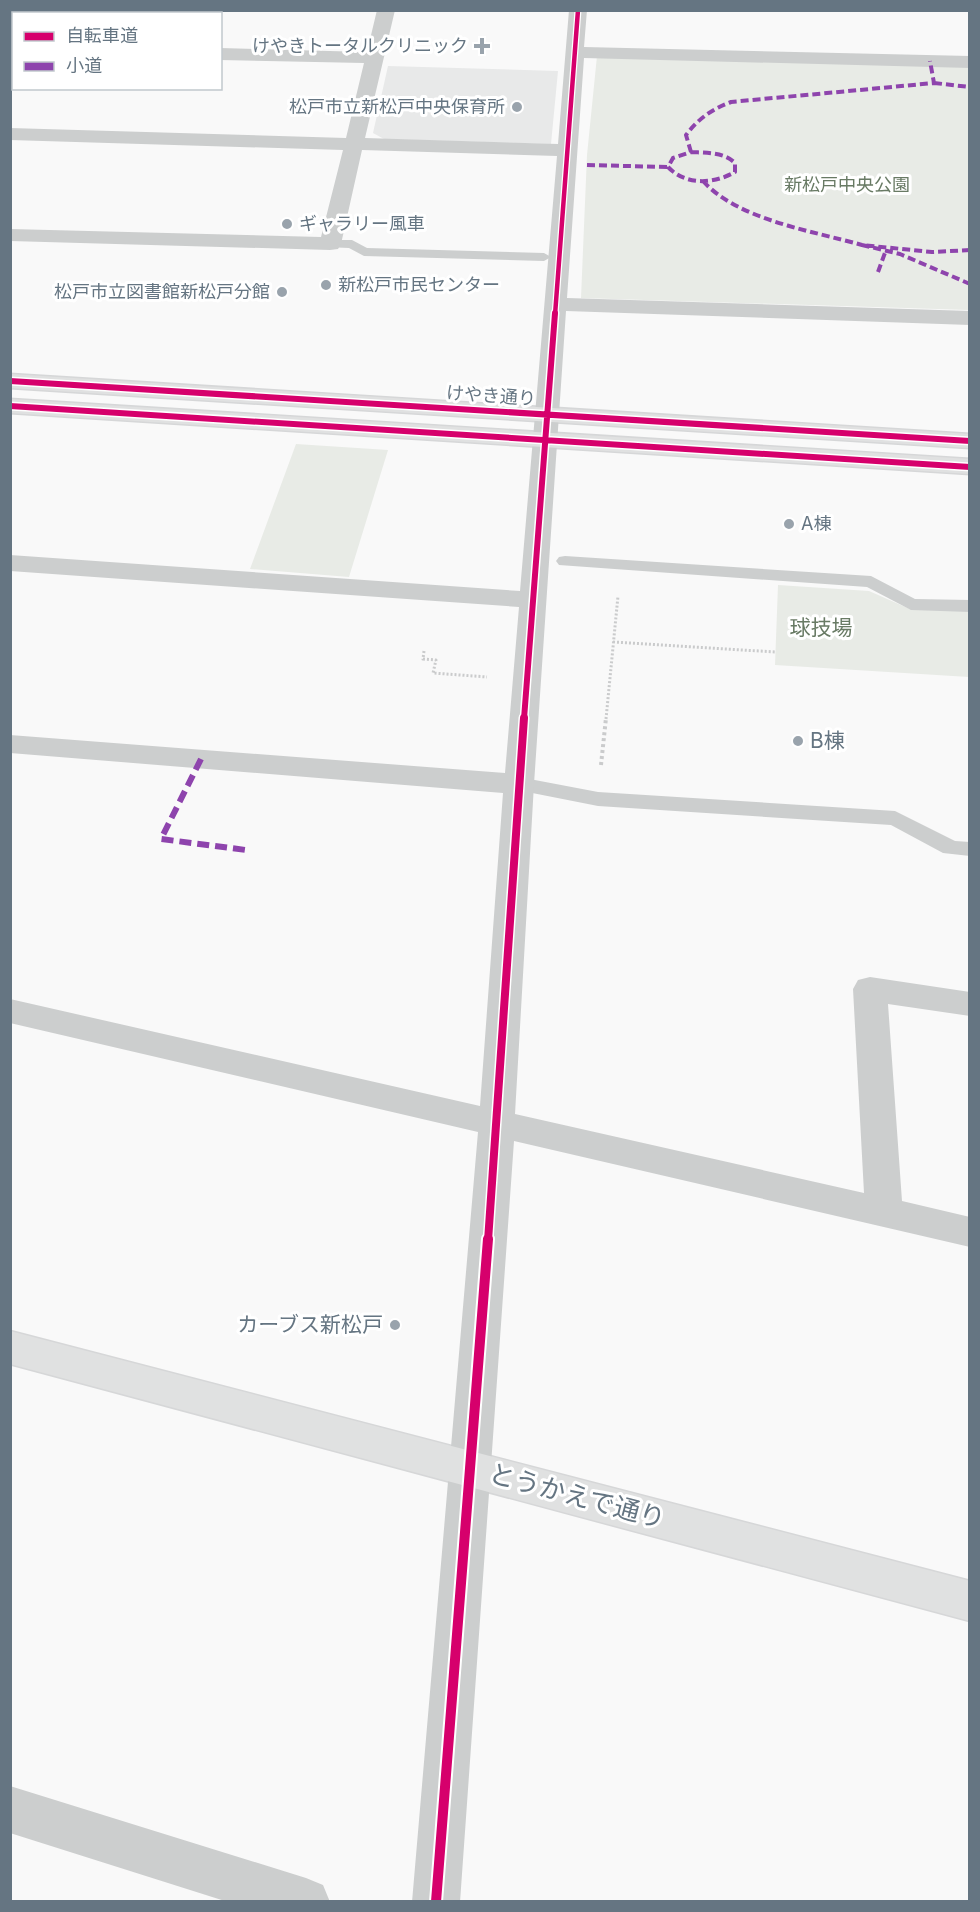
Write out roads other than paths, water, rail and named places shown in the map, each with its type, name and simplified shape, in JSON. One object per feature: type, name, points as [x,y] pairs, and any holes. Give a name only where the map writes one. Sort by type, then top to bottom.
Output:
[{"type":"street","points":[[10,235],[330,244],[386,10]]},
{"type":"street","points":[[436,1902],[497,1122],[532,600],[578,10]]},
{"type":"street","points":[[575,52],[969,62]]},
{"type":"street","points":[[222,54],[375,58]]},
{"type":"street","points":[[10,134],[568,150]]},
{"type":"street","points":[[555,304],[969,318]]},
{"type":"street","name":"けやき通り","points":[[10,381],[546,427],[969,467]]},
{"type":"street","name":"けやき通り","points":[[10,406],[969,441]]},
{"type":"street","points":[[10,564],[532,600]]},
{"type":"street","points":[[10,744],[519,784]]},
{"type":"street","points":[[884,1213],[870,989],[969,1004]]},
{"type":"street","points":[[10,1011],[969,1232]]},
{"type":"street","name":"とうかえで通り","points":[[10,1347],[969,1602]]},
{"type":"street","points":[[10,1809],[306,1902]]},
{"type":"lane","points":[[330,244],[352,244],[364,252],[544,257]]},
{"type":"lane","points":[[565,561],[871,582],[911,604],[969,606]]},
{"type":"lane","points":[[519,784],[598,799],[895,818],[951,848],[969,849]]},
{"type":"place","name":"けやきトータルクリニック","points":[[482,46]]},
{"type":"place","name":"松戸市立新松戸中央保育所","points":[[517,107]]},
{"type":"place","name":"ギャラリー風車","points":[[287,224]]},
{"type":"place","name":"新松戸市民センター","points":[[326,285]]},
{"type":"place","name":"松戸市立図書館新松戸分館","points":[[282,292]]},
{"type":"place","name":"A棟","points":[[789,524]]},
{"type":"place","name":"B棟","points":[[798,741]]},
{"type":"place","name":"カーブス新松戸","points":[[395,1325]]},
{"type":"park label","name":"新松戸中央公園","points":[[847,185]]},
{"type":"park label","name":"球技場","points":[[821,628]]}]
